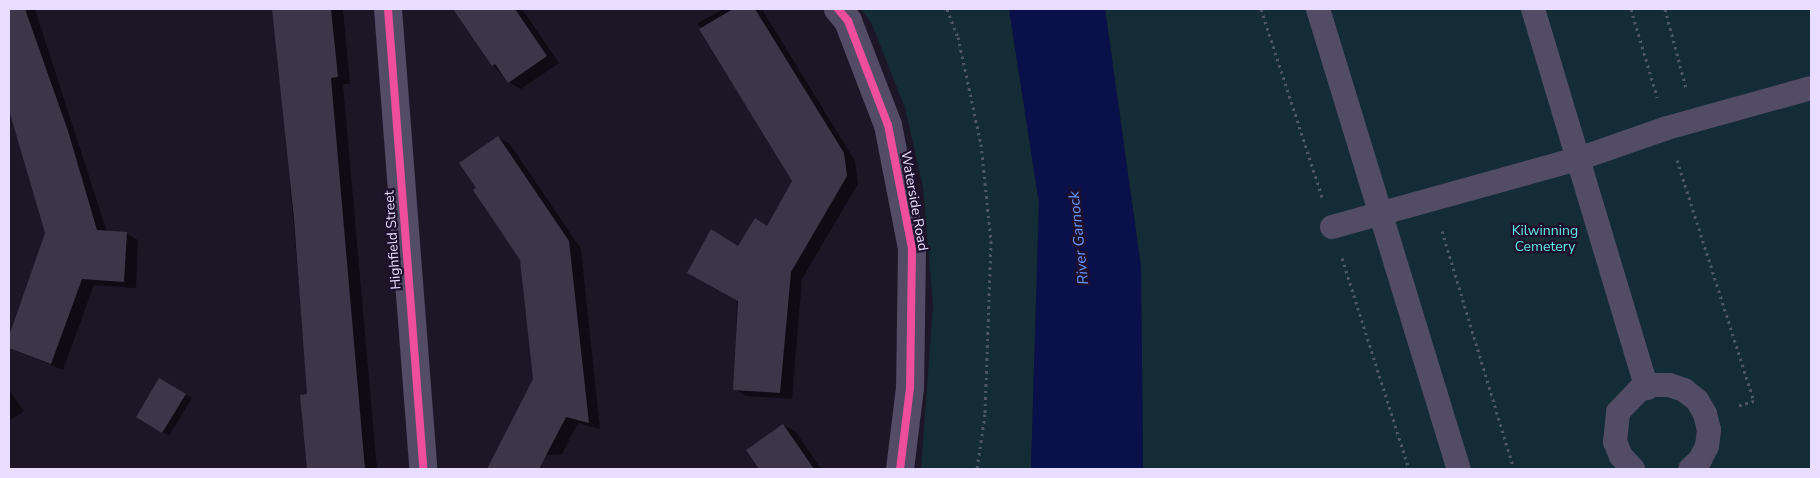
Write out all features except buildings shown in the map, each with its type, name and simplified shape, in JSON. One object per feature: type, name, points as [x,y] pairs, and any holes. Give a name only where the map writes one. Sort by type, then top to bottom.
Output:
[{"type":"street","name":"Highfield Street","points":[[388,9],[423,469]]},
{"type":"street","name":"Waterside Road","points":[[838,9],[848,21],[888,126],[912,249],[910,388],[900,469]]},
{"type":"lane","points":[[1318,9],[1459,469]]},
{"type":"lane","points":[[1534,9],[1647,388]]},
{"type":"lane","points":[[1332,227],[1578,158],[1666,128],[1811,88]]},
{"type":"lane","points":[[1633,469],[1621,456],[1614,427],[1627,400],[1647,388],[1669,385],[1684,390],[1697,400],[1706,414],[1709,430],[1707,446],[1700,460],[1690,469]]},
{"type":"path","points":[[947,9],[958,37],[982,144],[991,241],[985,414],[977,469]]},
{"type":"path","points":[[1631,9],[1666,128],[1754,401],[1706,414]]},
{"type":"path","points":[[1664,9],[1695,120]]},
{"type":"path","points":[[1432,198],[1514,469]]},
{"type":"green space","points":[[861,9],[1009,9],[1039,203],[1031,469],[921,469],[933,305],[923,187],[905,108],[871,22]]},
{"type":"green space","name":"Kilwinning Cemetery","points":[[1105,9],[1811,9],[1811,469],[1143,469],[1141,267]]},
{"type":"water","name":"River Garnock","points":[[1009,9],[1105,9],[1141,267],[1143,469],[1031,469],[1039,203]]},
{"type":"cycle path","points":[[388,9],[423,469]]},
{"type":"cycle path","points":[[838,9],[848,21],[888,125],[912,249],[910,388],[900,469]]}]
